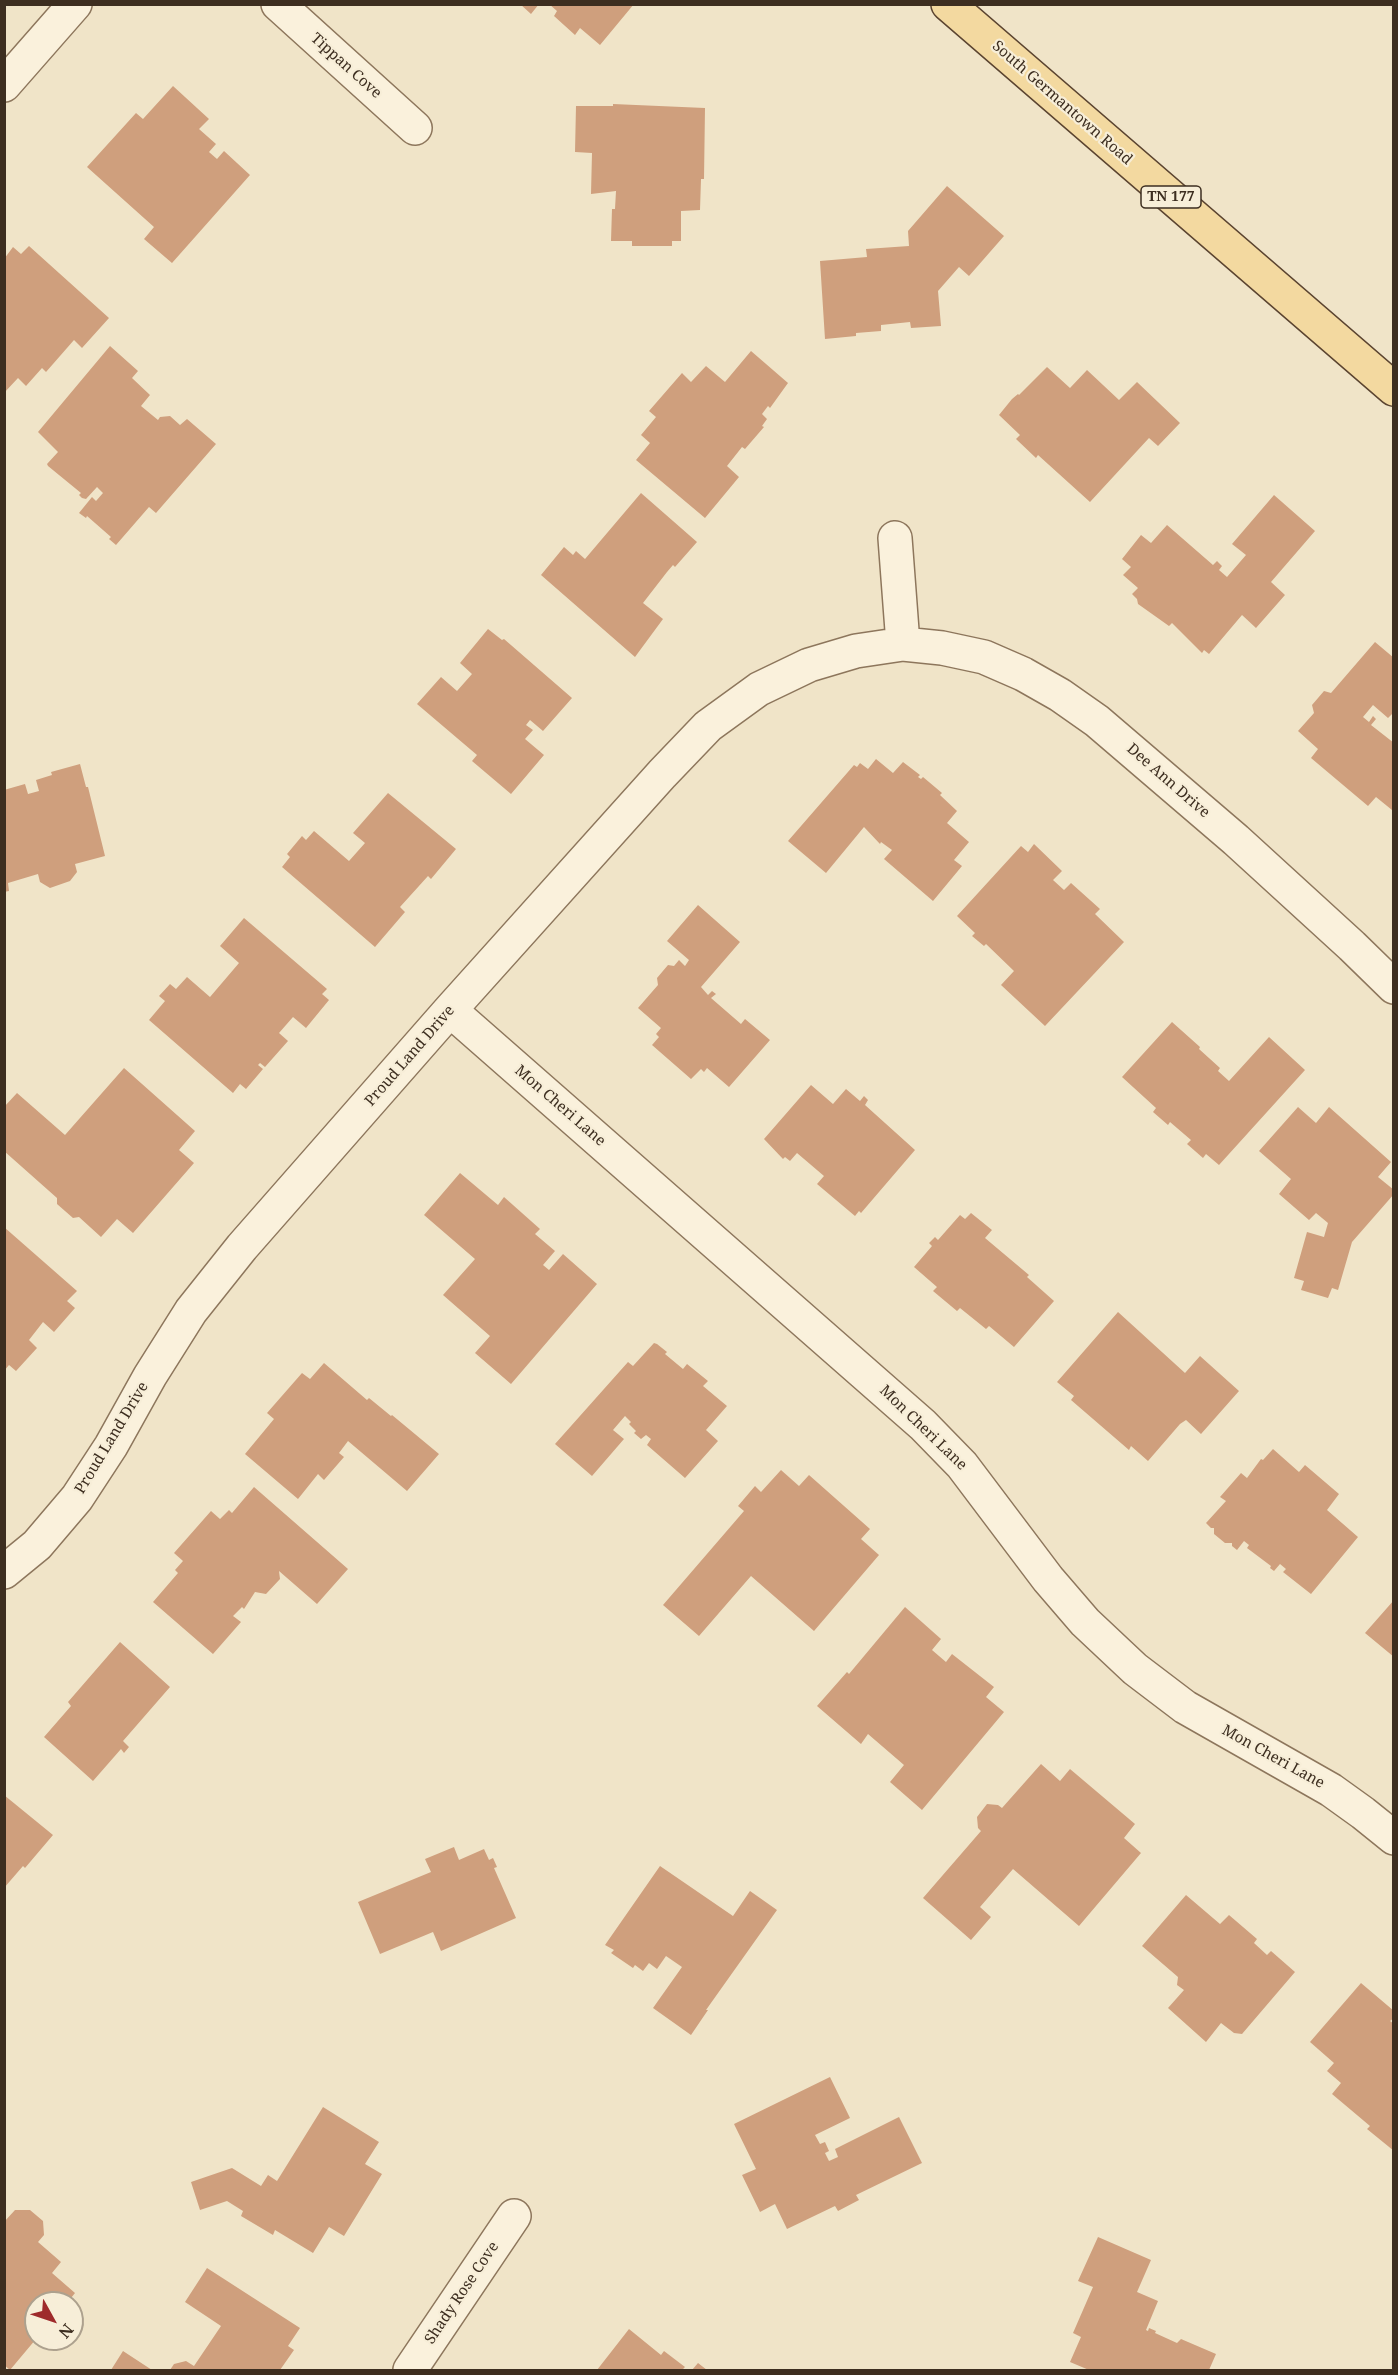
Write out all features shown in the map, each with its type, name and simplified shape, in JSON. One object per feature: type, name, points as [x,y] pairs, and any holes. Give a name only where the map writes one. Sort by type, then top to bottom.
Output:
[{"type":"main road","name":"South Germantown Road","points":[[948,4],[1394,389]]},
{"type":"street","points":[[4,85],[75,4]]},
{"type":"street","name":"Tippan Cove","points":[[278,4],[415,128]]},
{"type":"street","points":[[895,538],[903,644]]},
{"type":"street","name":"Dee Ann Drive","points":[[903,644],[942,648],[984,657],[1023,674],[1060,695],[1097,721],[1236,840],[1394,987]]},
{"type":"street","name":"Proud Land Drive","points":[[4,1572],[36,1545],[77,1498],[111,1446],[150,1376],[191,1311],[242,1247],[450,1010],[654,782],[708,726],[759,689],[809,665],[856,651],[903,644]]},
{"type":"street","name":"Mon Cheri Lane","points":[[450,1010],[923,1425],[962,1466],[1085,1622],[1135,1669],[1185,1707],[1331,1790],[1394,1838]]},
{"type":"street","name":"Shady Rose Cove","points":[[410,2370],[514,2216]]},
{"type":"building","points":[[520,4],[539,4],[531,14]]},
{"type":"building","points":[[549,4],[634,4],[600,45],[580,28],[575,35],[554,16],[557,11]]},
{"type":"building","points":[[173,86],[209,119],[199,129],[216,144],[209,152],[217,159],[224,151],[250,175],[172,263],[144,239],[154,227],[87,167],[136,113],[143,119]]},
{"type":"building","points":[[613,104],[705,108],[704,179],[701,179],[700,210],[681,211],[681,241],[672,241],[672,246],[632,246],[632,241],[611,241],[612,209],[615,209],[616,191],[591,194],[592,153],[575,152],[576,106],[613,106]]},
{"type":"building","points":[[947,186],[1004,236],[969,276],[959,267],[938,291],[941,326],[911,328],[910,322],[881,325],[881,331],[825,339],[820,261],[867,257],[866,249],[909,246],[908,231]]},
{"type":"building","points":[[29,246],[109,318],[82,348],[74,340],[46,372],[42,368],[26,386],[18,378],[4,393],[4,259],[13,247],[21,254]]},
{"type":"building","points":[[110,346],[138,371],[132,378],[150,395],[141,406],[158,420],[160,417],[170,416],[180,425],[187,419],[216,444],[156,513],[149,507],[116,545],[109,539],[111,537],[87,516],[86,518],[79,513],[92,497],[96,501],[103,493],[97,487],[86,499],[82,498],[79,495],[81,493],[48,466],[47,464],[58,452],[38,432]]},
{"type":"building","points":[[751,351],[788,383],[770,408],[768,406],[762,414],[767,419],[762,426],[764,427],[745,449],[742,447],[727,466],[739,477],[705,518],[636,460],[650,443],[641,435],[656,417],[649,411],[682,373],[691,382],[706,366],[725,382]]},
{"type":"building","points":[[1047,367],[1070,388],[1087,370],[1119,400],[1137,382],[1180,423],[1158,446],[1149,438],[1090,502],[1038,455],[1036,458],[1016,439],[1020,435],[999,415],[1012,399]]},
{"type":"building","points":[[641,493],[697,542],[675,567],[673,565],[643,603],[663,619],[635,657],[541,575],[564,547],[573,555],[576,551],[585,559]]},
{"type":"building","points":[[1274,495],[1315,531],[1271,582],[1285,595],[1256,628],[1242,615],[1209,654],[1204,650],[1202,653],[1172,623],[1169,626],[1138,604],[1132,594],[1138,588],[1123,575],[1131,567],[1122,559],[1141,535],[1151,543],[1167,525],[1213,565],[1217,561],[1222,566],[1219,570],[1227,577],[1246,555],[1232,544]]},
{"type":"building","points":[[488,629],[502,640],[504,639],[572,698],[543,731],[530,720],[526,725],[533,730],[525,739],[544,755],[511,794],[472,761],[477,755],[417,704],[441,677],[457,691],[472,674],[460,663]]},
{"type":"building","points":[[1375,642],[1394,658],[1394,712],[1388,718],[1373,705],[1363,717],[1369,722],[1373,716],[1376,719],[1371,725],[1394,743],[1392,810],[1376,797],[1368,806],[1311,758],[1318,749],[1298,731],[1314,713],[1312,705],[1324,691],[1331,693]]},
{"type":"building","points":[[876,759],[893,773],[903,762],[920,775],[918,777],[921,779],[923,777],[942,793],[940,795],[957,811],[947,823],[969,842],[954,860],[962,866],[933,901],[884,859],[892,850],[881,842],[880,844],[864,827],[826,873],[788,841],[854,765],[857,767],[860,763],[868,769]]},
{"type":"building","points":[[80,764],[105,856],[75,864],[77,872],[70,881],[50,888],[40,882],[38,874],[8,883],[9,891],[4,892],[4,790],[25,784],[28,794],[39,791],[36,780],[52,775],[51,772]]},
{"type":"building","points":[[388,793],[456,849],[431,879],[428,876],[400,907],[405,912],[375,947],[282,867],[290,857],[287,854],[302,836],[306,840],[314,831],[349,861],[365,843],[353,833]]},
{"type":"building","points":[[1034,844],[1062,871],[1053,880],[1064,890],[1071,883],[1100,909],[1095,914],[1124,942],[1045,1026],[1001,985],[1014,971],[986,944],[984,946],[972,936],[975,933],[957,916],[1021,846],[1028,852]]},
{"type":"building","points":[[698,905],[740,942],[701,987],[708,995],[712,991],[716,994],[711,998],[741,1024],[745,1019],[770,1040],[729,1087],[707,1068],[704,1072],[701,1069],[691,1079],[652,1045],[659,1037],[656,1034],[661,1028],[638,1008],[658,985],[657,978],[668,965],[674,966],[679,960],[685,966],[689,960],[667,941]]},
{"type":"building","points":[[244,918],[327,989],[322,994],[329,1000],[306,1028],[293,1017],[279,1033],[288,1041],[265,1067],[260,1063],[258,1065],[263,1069],[246,1089],[240,1084],[233,1093],[149,1020],[165,1001],[159,996],[170,984],[176,989],[187,977],[210,997],[239,963],[220,946]]},
{"type":"building","points":[[1172,1022],[1200,1047],[1199,1049],[1220,1068],[1218,1071],[1229,1081],[1269,1037],[1305,1070],[1219,1165],[1206,1154],[1203,1158],[1187,1144],[1191,1140],[1170,1122],[1168,1125],[1153,1112],[1156,1108],[1122,1077]]},
{"type":"building","points":[[124,1068],[195,1131],[179,1150],[194,1163],[133,1233],[117,1219],[101,1237],[79,1217],[73,1218],[57,1204],[57,1198],[4,1151],[4,1107],[17,1093],[65,1135]]},
{"type":"building","points":[[811,1085],[833,1104],[846,1089],[860,1101],[864,1096],[868,1100],[865,1105],[915,1150],[861,1213],[859,1211],[855,1216],[817,1184],[824,1176],[797,1153],[790,1161],[785,1157],[783,1159],[764,1139]]},
{"type":"building","points":[[1298,1107],[1316,1123],[1329,1107],[1391,1162],[1378,1177],[1394,1190],[1394,1194],[1352,1242],[1338,1290],[1332,1288],[1328,1298],[1301,1290],[1304,1281],[1294,1278],[1307,1232],[1324,1237],[1328,1223],[1316,1213],[1309,1220],[1279,1194],[1291,1179],[1259,1151]]},
{"type":"building","points":[[460,1173],[498,1205],[504,1197],[540,1229],[535,1234],[555,1251],[543,1265],[549,1270],[563,1254],[597,1284],[511,1384],[475,1353],[490,1336],[443,1295],[475,1259],[424,1215]]},
{"type":"building","points":[[971,1213],[992,1230],[985,1238],[1029,1275],[1027,1277],[1054,1301],[1014,1347],[989,1326],[986,1329],[960,1308],[957,1311],[933,1291],[937,1287],[914,1267],[932,1246],[929,1243],[935,1237],[938,1240],[960,1215],[965,1219]]},
{"type":"building","points":[[4,1227],[77,1291],[67,1301],[75,1308],[54,1332],[43,1322],[29,1340],[37,1348],[16,1371],[9,1365],[4,1371]]},
{"type":"building","points":[[1118,1312],[1185,1373],[1200,1356],[1239,1391],[1201,1434],[1186,1420],[1148,1461],[1131,1446],[1129,1450],[1071,1400],[1074,1396],[1057,1382]]},
{"type":"building","points":[[654,1343],[667,1352],[665,1354],[683,1369],[687,1364],[708,1381],[703,1386],[727,1406],[706,1430],[718,1441],[685,1478],[647,1445],[651,1439],[646,1435],[641,1439],[634,1433],[636,1431],[625,1416],[613,1430],[624,1439],[592,1476],[555,1444],[628,1362],[633,1366]]},
{"type":"building","points":[[324,1363],[367,1400],[369,1398],[392,1415],[439,1454],[407,1491],[348,1441],[339,1453],[344,1457],[324,1480],[318,1474],[298,1499],[245,1454],[274,1419],[267,1413],[302,1373],[310,1379]]},
{"type":"building","points":[[1273,1449],[1299,1472],[1305,1465],[1339,1494],[1327,1510],[1358,1537],[1311,1594],[1283,1572],[1286,1569],[1280,1564],[1274,1571],[1270,1568],[1271,1566],[1247,1548],[1249,1545],[1244,1541],[1237,1550],[1232,1543],[1225,1543],[1214,1534],[1214,1528],[1206,1523],[1226,1501],[1220,1497],[1241,1473],[1247,1478],[1261,1459],[1263,1460]]},
{"type":"building","points":[[781,1470],[799,1486],[809,1475],[870,1529],[861,1539],[879,1555],[814,1631],[751,1576],[699,1636],[663,1605],[744,1511],[738,1506],[755,1486],[761,1492]]},
{"type":"building","points":[[254,1487],[348,1569],[317,1604],[279,1571],[280,1579],[266,1594],[255,1592],[244,1609],[242,1607],[233,1616],[241,1622],[213,1654],[153,1602],[178,1573],[175,1570],[183,1561],[174,1553],[211,1511],[220,1519],[229,1510],[232,1513]]},
{"type":"building","points":[[1394,1600],[1394,1657],[1365,1633]]},
{"type":"building","points":[[905,1607],[941,1639],[932,1650],[946,1662],[952,1654],[994,1687],[986,1697],[1004,1712],[922,1810],[890,1782],[904,1765],[868,1734],[861,1744],[817,1706],[847,1672],[849,1674]]},
{"type":"building","points":[[120,1642],[170,1687],[123,1741],[129,1747],[124,1753],[121,1749],[93,1781],[44,1737],[71,1706],[68,1702]]},
{"type":"building","points":[[1041,1764],[1060,1781],[1070,1769],[1135,1824],[1124,1838],[1141,1853],[1079,1926],[1013,1869],[980,1907],[991,1917],[971,1940],[923,1898],[981,1831],[978,1828],[977,1817],[987,1804],[998,1805],[1002,1808]]},
{"type":"building","points":[[4,1795],[53,1835],[25,1868],[23,1866],[4,1888]]},
{"type":"building","points":[[454,1847],[459,1860],[484,1849],[489,1860],[493,1858],[497,1867],[494,1868],[516,1918],[441,1951],[433,1932],[380,1954],[358,1902],[431,1872],[425,1859]]},
{"type":"building","points":[[660,1866],[733,1916],[750,1891],[777,1910],[706,2010],[708,2010],[691,2035],[653,2008],[682,1967],[666,1956],[657,1969],[649,1963],[643,1971],[635,1965],[633,1968],[611,1953],[614,1950],[605,1945]]},
{"type":"building","points":[[1186,1895],[1220,1924],[1229,1915],[1257,1939],[1254,1943],[1267,1955],[1271,1951],[1295,1972],[1242,2034],[1234,2033],[1221,2023],[1206,2042],[1168,2008],[1184,1990],[1177,1985],[1178,1977],[1142,1946]]},
{"type":"building","points":[[1361,1983],[1394,2011],[1394,2018],[1390,2021],[1394,2024],[1394,2151],[1367,2129],[1370,2126],[1332,2094],[1341,2083],[1327,2071],[1334,2063],[1310,2042]]},
{"type":"building","points":[[830,2077],[850,2118],[815,2135],[820,2144],[825,2142],[829,2151],[825,2153],[829,2161],[838,2157],[835,2149],[899,2117],[922,2163],[856,2195],[859,2200],[838,2211],[835,2206],[787,2229],[775,2204],[760,2212],[742,2175],[756,2169],[734,2124]]},
{"type":"building","points":[[323,2107],[379,2142],[365,2164],[382,2174],[344,2236],[329,2227],[313,2253],[275,2230],[273,2235],[241,2216],[243,2211],[227,2201],[200,2210],[191,2182],[232,2168],[261,2186],[268,2175],[277,2181]]},
{"type":"building","points":[[15,2210],[30,2210],[43,2221],[44,2235],[38,2242],[61,2262],[52,2273],[73,2291],[24,2291],[24,2351],[26,2351],[10,2370],[4,2365],[4,2222]]},
{"type":"building","points":[[1098,2237],[1151,2260],[1137,2292],[1158,2301],[1146,2330],[1148,2331],[1149,2328],[1177,2343],[1181,2339],[1216,2354],[1209,2370],[1089,2370],[1070,2362],[1081,2337],[1073,2333],[1093,2287],[1078,2281]]},
{"type":"building","points":[[207,2268],[300,2328],[288,2346],[294,2350],[280,2370],[170,2370],[174,2364],[186,2361],[194,2366],[221,2326],[185,2302]]},
{"type":"building","points":[[629,2329],[661,2355],[664,2351],[685,2367],[682,2370],[597,2370]]},
{"type":"building","points":[[123,2351],[152,2370],[111,2370]]},
{"type":"building","points":[[698,2363],[707,2370],[692,2370]]}]
